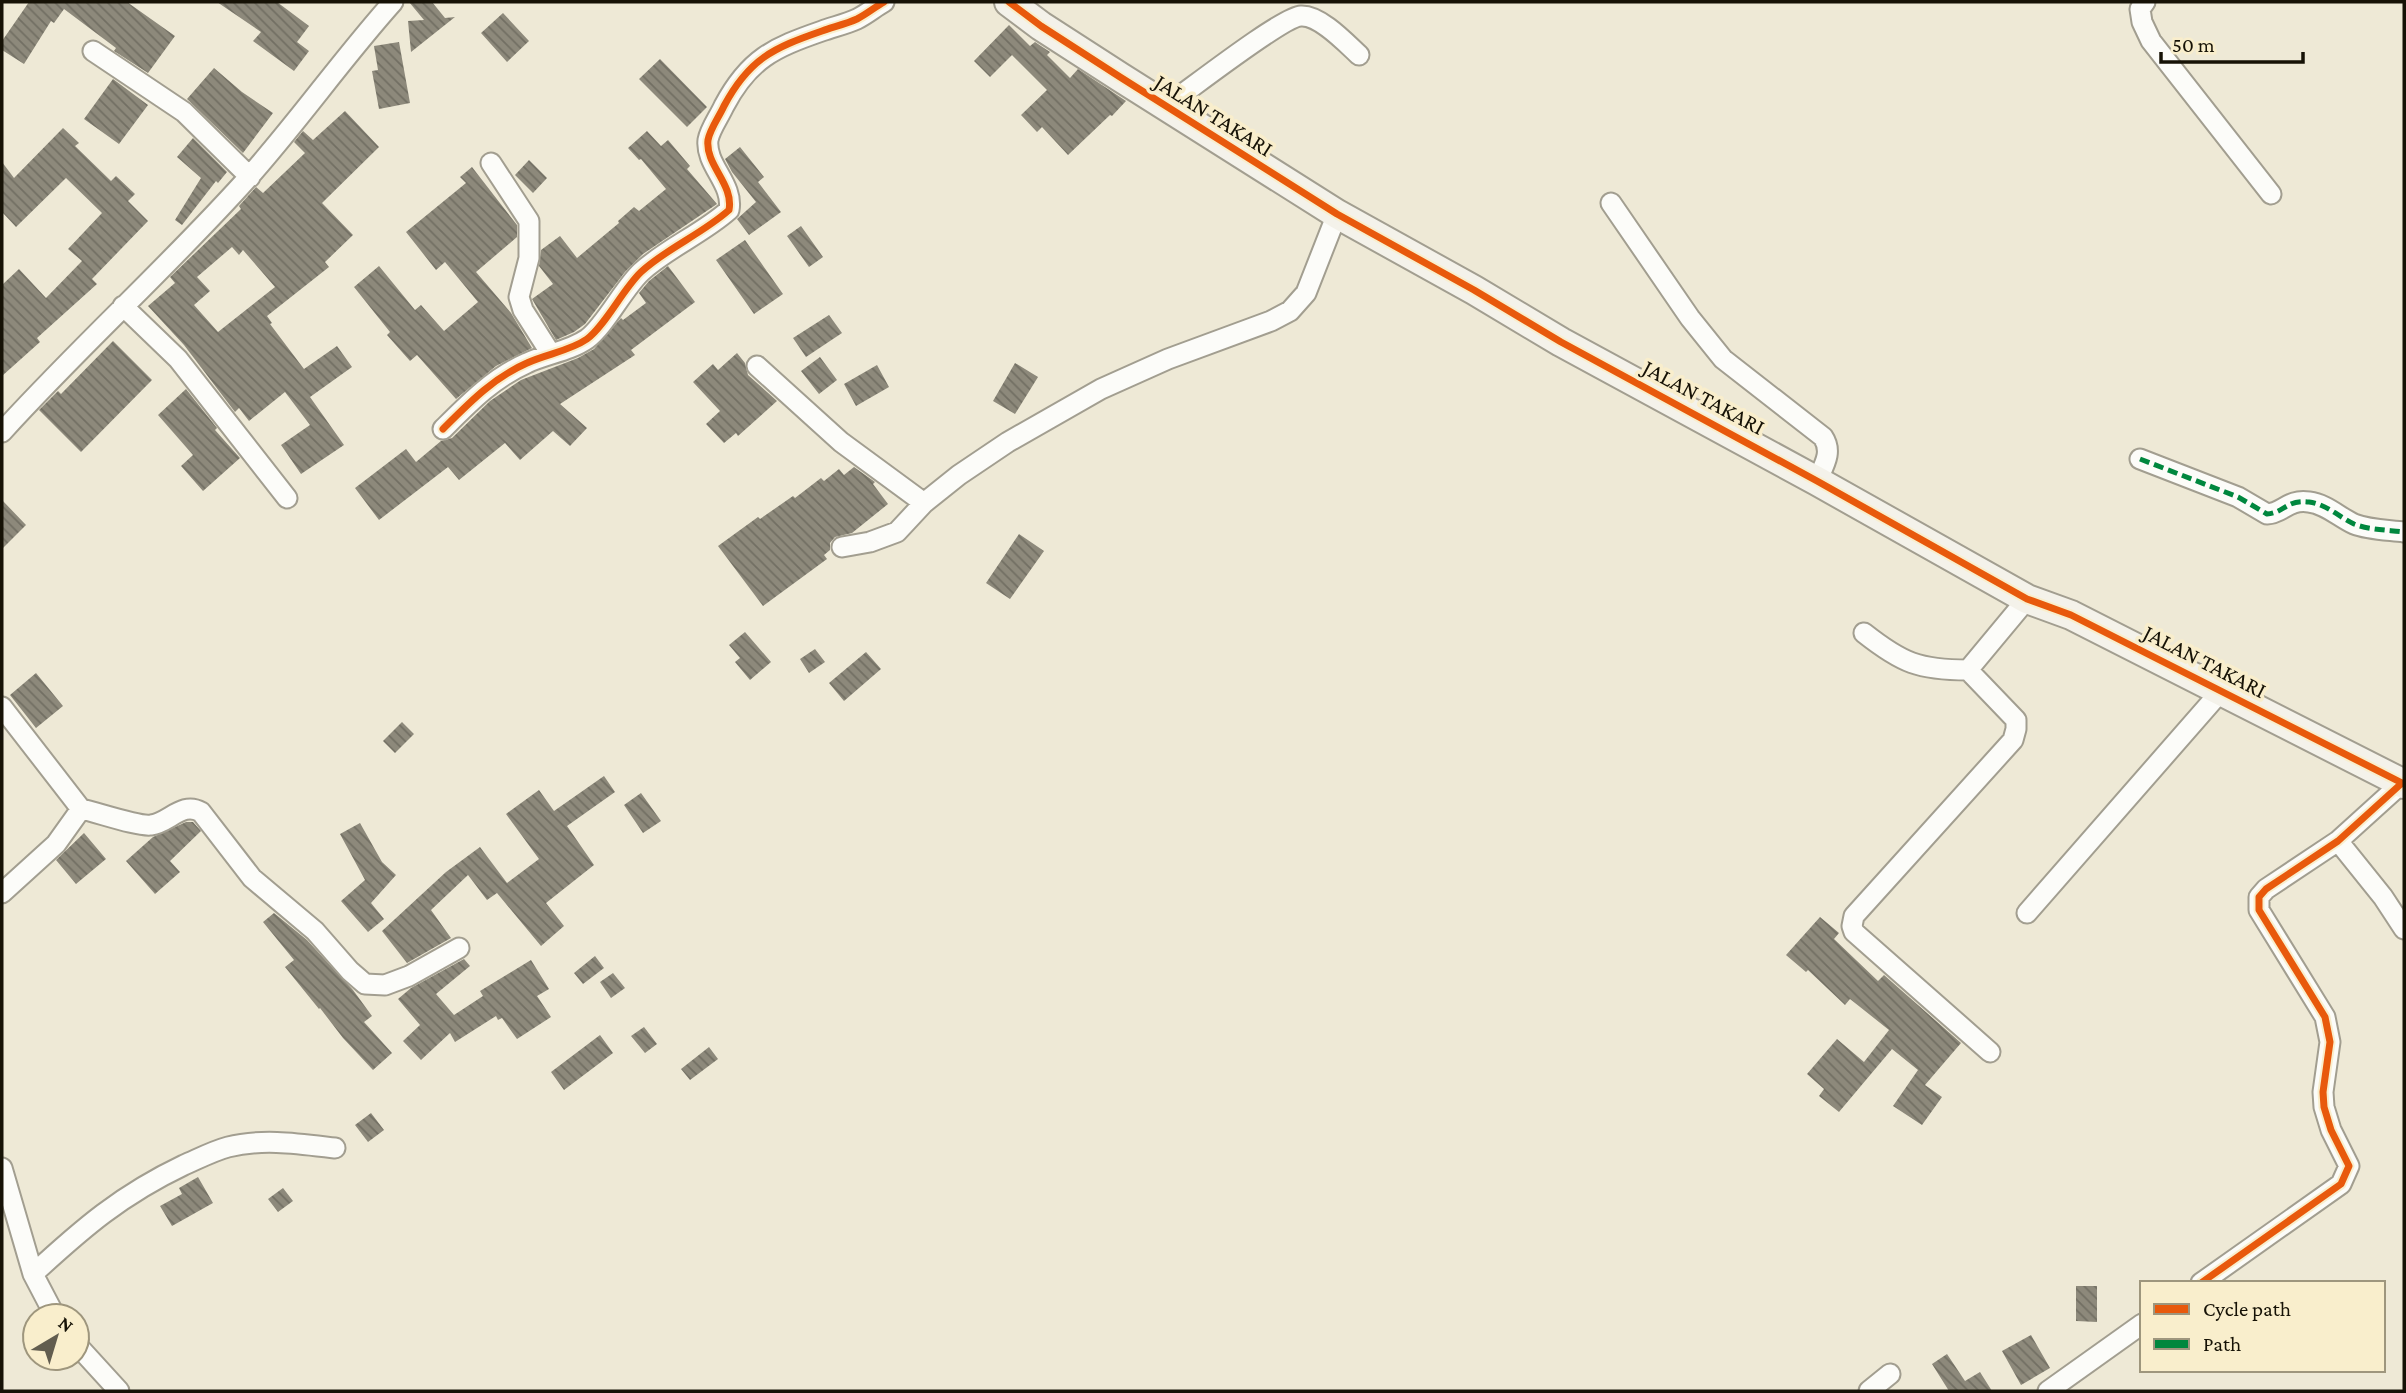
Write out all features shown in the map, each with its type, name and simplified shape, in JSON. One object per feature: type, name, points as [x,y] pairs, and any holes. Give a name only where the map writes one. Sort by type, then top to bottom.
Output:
[{"type":"street","points":[[2,432],[250,177],[393,2]]},
{"type":"street","points":[[443,429],[474,397],[502,376],[527,363],[586,340],[639,274],[655,260],[714,223],[729,210],[730,195],[710,155],[709,135],[736,84],[748,69],[762,57],[796,40],[856,20],[884,2]]},
{"type":"street","name":"JALAN TAKARI","points":[[1009,2],[1041,26],[1337,214],[1561,342],[2027,599],[2071,615],[2403,784]]},
{"type":"street","points":[[2145,2],[2140,9],[2141,22],[2151,41],[2271,194]]},
{"type":"street","points":[[1166,106],[1279,26],[1300,16],[1313,18],[1359,55]]},
{"type":"street","points":[[93,51],[184,112],[250,177]]},
{"type":"street","points":[[491,163],[529,220],[528,258],[519,297],[523,310],[551,354]]},
{"type":"street","points":[[1611,203],[1690,318],[1723,359],[1823,437],[1827,443],[1828,456],[1817,481]]},
{"type":"street","points":[[842,547],[870,542],[897,532],[924,503],[959,475],[1008,442],[1101,389],[1168,359],[1271,321],[1290,311],[1306,293],[1337,214]]},
{"type":"street","points":[[123,306],[178,359],[287,498]]},
{"type":"street","points":[[757,366],[841,442],[924,503]]},
{"type":"street","points":[[2140,459],[2238,497],[2267,514],[2278,512],[2290,503],[2307,502],[2327,508],[2358,526],[2404,532]]},
{"type":"street","points":[[1968,670],[2027,599]]},
{"type":"street","points":[[1864,633],[1885,650],[1912,665],[1944,670],[1968,670],[2016,720],[2013,740],[1854,915],[1852,926],[1854,932],[1990,1052]]},
{"type":"street","points":[[2027,913],[2222,690]]},
{"type":"street","points":[[2,707],[81,810],[144,825],[160,823],[184,809],[195,808],[201,812],[252,878],[315,931],[365,984],[385,985],[409,976],[459,948]]},
{"type":"street","points":[[2204,1281],[2341,1184],[2349,1166],[2331,1130],[2324,1107],[2323,1092],[2330,1041],[2325,1017],[2259,911],[2259,897],[2266,889],[2338,841],[2403,784]]},
{"type":"street","points":[[2,893],[56,844],[81,810]]},
{"type":"street","points":[[2338,841],[2383,897],[2404,929]]},
{"type":"street","points":[[33,1274],[91,1221],[127,1195],[205,1155],[230,1146],[258,1143],[335,1148]]},
{"type":"street","points":[[2,1168],[33,1274],[48,1302]]},
{"type":"street","points":[[2048,1391],[2140,1325]]},
{"type":"street","points":[[91,1360],[119,1391]]},
{"type":"street","points":[[1869,1391],[1890,1374]]},
{"type":"building","points":[[29,2],[127,2],[175,36],[148,73],[114,51],[116,48],[64,9],[54,23],[51,21],[24,64],[2,50],[2,41]]},
{"type":"building","points":[[217,2],[277,2],[309,26],[297,42],[309,51],[294,71],[253,41],[261,32]]},
{"type":"building","points":[[409,2],[432,2],[445,18],[455,17],[411,52],[408,21],[424,20]]},
{"type":"building","points":[[503,13],[529,41],[507,62],[481,33]]},
{"type":"building","points":[[1009,25],[1030,46],[1035,42],[1050,52],[1047,55],[1070,78],[1078,69],[1126,101],[1068,155],[1042,127],[1037,132],[1021,115],[1047,90],[1012,55],[990,77],[974,61]]},
{"type":"building","points":[[399,42],[410,103],[379,109],[372,71],[378,70],[374,46]]},
{"type":"building","points":[[660,59],[707,107],[687,127],[639,79]]},
{"type":"building","points":[[214,68],[242,92],[273,113],[243,153],[187,99]]},
{"type":"building","points":[[113,79],[148,105],[119,144],[84,119]]},
{"type":"building","points":[[345,111],[379,147],[322,203],[353,235],[325,262],[329,267],[267,316],[272,323],[270,324],[304,369],[337,346],[352,367],[310,397],[344,445],[301,474],[281,445],[310,425],[285,392],[249,421],[239,408],[235,412],[184,345],[148,306],[175,283],[170,277],[241,209],[239,206],[256,187],[263,193],[305,153],[294,142],[303,131],[313,140]],"holes":[[[232,247],[239,255],[243,250],[275,287],[218,332],[194,305],[210,291],[197,277]]]},
{"type":"building","points":[[63,128],[79,143],[75,146],[111,181],[116,176],[135,194],[128,201],[148,221],[92,279],[97,284],[37,338],[40,342],[2,376],[2,285],[19,269],[46,298],[82,261],[68,249],[102,213],[66,178],[16,227],[2,212],[2,162],[14,178]]},
{"type":"building","points":[[647,131],[661,146],[668,140],[690,166],[687,169],[717,204],[643,254],[625,272],[585,324],[556,340],[532,299],[553,284],[539,266],[541,250],[560,236],[577,258],[634,207],[639,211],[666,189],[628,148]]},
{"type":"building","points":[[193,138],[227,172],[218,183],[216,181],[182,225],[175,220],[201,178],[177,157]]},
{"type":"building","points":[[740,147],[764,177],[758,182],[781,212],[749,235],[737,219],[756,202],[725,159]]},
{"type":"building","points":[[529,160],[547,178],[533,193],[515,175]]},
{"type":"building","points":[[472,167],[517,225],[517,237],[476,272],[511,313],[532,348],[496,366],[456,399],[417,355],[410,361],[387,335],[390,332],[354,287],[379,266],[415,310],[421,305],[444,331],[478,302],[445,262],[436,270],[406,232],[466,183],[460,177]]},
{"type":"building","points":[[801,226],[823,257],[809,267],[787,236]]},
{"type":"building","points":[[745,240],[783,294],[754,314],[716,260]]},
{"type":"building","points":[[668,266],[695,302],[631,350],[635,355],[560,404],[587,428],[570,446],[553,431],[520,460],[505,443],[459,480],[448,467],[379,520],[355,488],[406,449],[416,462],[441,441],[452,438],[490,401],[521,380],[594,349],[621,318],[623,320],[646,303],[639,293]]},
{"type":"building","points":[[829,315],[842,333],[806,357],[793,338]]},
{"type":"building","points":[[113,341],[152,380],[81,452],[39,410],[58,391],[61,394]]},
{"type":"building","points":[[737,353],[745,363],[748,375],[777,401],[738,436],[736,433],[724,443],[706,424],[720,411],[693,382],[713,364],[718,370]]},
{"type":"building","points":[[820,357],[837,380],[819,394],[801,371]]},
{"type":"building","points":[[1015,363],[1038,377],[1015,414],[993,401]]},
{"type":"building","points":[[877,365],[889,387],[856,406],[844,384]]},
{"type":"building","points":[[186,389],[217,428],[215,430],[240,458],[203,491],[181,466],[193,455],[158,415]]},
{"type":"building","points":[[854,467],[875,482],[873,484],[888,504],[852,533],[835,537],[830,543],[830,550],[824,555],[827,559],[763,606],[718,546],[758,517],[760,519],[793,496],[795,498],[821,478],[824,481],[839,469],[844,475]]},
{"type":"building","points":[[2,500],[26,525],[2,549]]},
{"type":"building","points":[[1019,534],[1044,551],[1010,599],[986,583]]},
{"type":"building","points":[[745,632],[771,662],[750,680],[735,662],[740,658],[729,645]]},
{"type":"building","points":[[815,649],[825,662],[809,673],[800,659]]},
{"type":"building","points":[[866,652],[881,669],[844,701],[829,683]]},
{"type":"building","points":[[36,673],[63,706],[36,728],[10,695]]},
{"type":"building","points":[[402,722],[414,734],[395,753],[383,741]]},
{"type":"building","points":[[604,776],[615,792],[567,826],[594,865],[546,903],[564,926],[541,946],[497,893],[487,900],[468,875],[431,910],[451,938],[407,963],[382,931],[446,872],[480,847],[507,883],[539,859],[506,814],[539,790],[554,811]]},
{"type":"building","points":[[641,793],[661,821],[643,833],[624,805]]},
{"type":"building","points":[[186,822],[193,822],[201,831],[170,861],[180,872],[155,894],[126,861],[153,837]]},
{"type":"building","points":[[360,823],[382,862],[396,875],[371,903],[384,919],[368,932],[341,901],[365,880],[340,834]]},
{"type":"building","points":[[84,833],[106,859],[76,884],[56,860]]},
{"type":"building","points":[[274,913],[307,940],[353,990],[372,1016],[364,1022],[392,1053],[373,1070],[285,967],[294,960],[263,922]]},
{"type":"building","points":[[1820,917],[1839,933],[1834,939],[1878,981],[1884,975],[1961,1043],[1925,1085],[1942,1097],[1922,1125],[1893,1106],[1918,1070],[1892,1049],[1839,1112],[1819,1096],[1824,1089],[1807,1074],[1837,1039],[1864,1062],[1889,1030],[1850,999],[1845,1005],[1808,970],[1806,972],[1786,955]]},
{"type":"building","points":[[595,956],[604,968],[583,984],[574,973]]},
{"type":"building","points":[[464,959],[470,966],[436,994],[454,1015],[483,996],[480,991],[531,960],[549,989],[537,996],[551,1017],[517,1039],[502,1018],[498,1020],[496,1016],[455,1042],[450,1033],[421,1060],[403,1041],[420,1025],[398,999],[411,988]]},
{"type":"building","points":[[613,973],[625,988],[611,998],[600,982]]},
{"type":"building","points":[[644,1027],[657,1044],[645,1053],[631,1036]]},
{"type":"building","points":[[600,1035],[613,1053],[564,1090],[551,1072]]},
{"type":"building","points":[[709,1047],[718,1059],[690,1080],[681,1069]]},
{"type":"building","points":[[371,1113],[384,1130],[368,1142],[355,1125]]},
{"type":"building","points":[[198,1177],[213,1203],[172,1226],[160,1206],[182,1194],[179,1188]]},
{"type":"building","points":[[283,1188],[293,1201],[278,1212],[268,1199]]},
{"type":"building","points":[[2076,1286],[2097,1286],[2097,1322],[2076,1321]]},
{"type":"building","points":[[2031,1335],[2050,1368],[2021,1385],[2002,1351]]},
{"type":"building","points":[[1947,1354],[1965,1381],[1980,1372],[1992,1391],[1949,1391],[1932,1364]]},
{"type":"marked path","points":[[2140,459],[2238,497],[2267,514],[2296,502],[2309,502],[2321,505],[2360,526],[2404,532]]},
{"type":"cycle path","points":[[443,429],[503,376],[527,363],[573,347],[587,339],[641,272],[729,210],[727,192],[711,158],[708,140],[733,90],[753,66],[790,43],[857,19],[884,2]]},
{"type":"cycle path","points":[[1009,2],[1041,26],[1337,214],[1561,342],[2027,599],[2071,615],[2404,784]]},
{"type":"cycle path","points":[[2204,1281],[2341,1184],[2349,1166],[2331,1130],[2324,1107],[2323,1092],[2330,1042],[2325,1017],[2259,910],[2259,897],[2266,889],[2338,841],[2402,783]]}]
